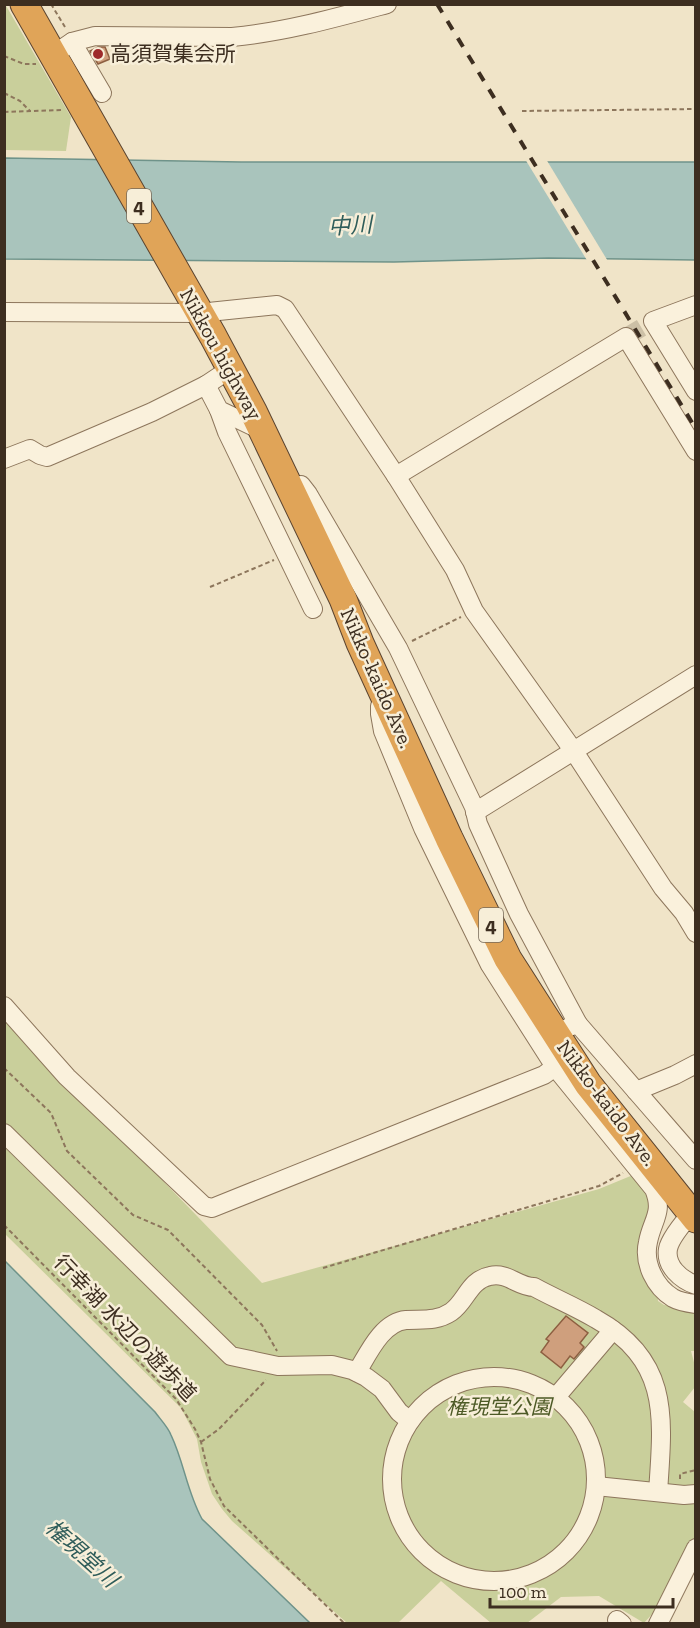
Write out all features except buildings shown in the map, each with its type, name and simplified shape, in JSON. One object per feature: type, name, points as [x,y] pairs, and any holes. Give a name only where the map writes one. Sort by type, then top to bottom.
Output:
[{"type":"highway","name":"4","points":[[24,4],[59,47],[87,106]]},
{"type":"highway","name":"Nikkou highway","points":[[87,106],[264,432],[343,599]]},
{"type":"highway","name":"Nikko-kaido Ave.","points":[[343,599],[390,696],[550,1000],[573,1025],[609,1084],[694,1208]]},
{"type":"highway","name":"Nikko-kaido Ave.","points":[[390,696],[449,838],[508,959],[527,992],[588,1084],[694,1208]]},
{"type":"street","points":[[59,47],[95,36],[111,34],[251,36],[298,27],[387,4]]},
{"type":"street","points":[[4,312],[194,304],[277,305],[285,309],[396,476],[455,570],[474,610],[573,750],[667,894],[684,913],[696,933]]},
{"type":"street","points":[[696,305],[653,321],[696,391]]},
{"type":"street","points":[[396,476],[626,337],[696,451]]},
{"type":"street","points":[[4,459],[30,449],[47,457],[152,412],[206,385],[230,369]]},
{"type":"street","points":[[206,385],[313,609]]},
{"type":"street","points":[[219,410],[264,432]]},
{"type":"street","points":[[292,489],[301,485],[308,494],[398,648],[475,812],[478,824],[519,914],[573,1025],[636,1091],[696,1160]]},
{"type":"street","points":[[475,812],[696,675]]},
{"type":"street","points":[[390,696],[380,706],[383,731],[423,828],[490,965],[555,1067],[654,1189],[658,1203],[658,1216],[646,1251],[652,1275],[672,1298],[680,1302],[696,1304]]},
{"type":"street","points":[[4,1006],[67,1077],[204,1206],[212,1208],[544,1075],[555,1067]]},
{"type":"street","points":[[636,1091],[696,1064]]},
{"type":"street","points":[[4,1133],[231,1356],[278,1366],[332,1365],[357,1372],[382,1389],[399,1412],[410,1421]]},
{"type":"street","points":[[694,1208],[670,1242],[668,1251],[674,1270],[684,1280],[696,1284]]},
{"type":"street","points":[[357,1372],[375,1344],[392,1326],[405,1320],[429,1321],[447,1315],[459,1305],[472,1286],[482,1278],[508,1276],[595,1318],[613,1330],[639,1355],[657,1389],[661,1424],[654,1492]]},
{"type":"street","points":[[556,1397],[613,1330]]},
{"type":"street","points":[[498,1376],[519,1379],[538,1386],[556,1397],[572,1411],[589,1438],[595,1458],[596,1486],[592,1510],[583,1530],[571,1547],[553,1562],[532,1574],[508,1580],[483,1581],[459,1575],[436,1564],[418,1548],[404,1527],[395,1504],[392,1480],[393,1461],[398,1443],[417,1411],[436,1395],[456,1384],[477,1378],[498,1376]]},
{"type":"street","points":[[596,1486],[684,1495],[696,1494]]},
{"type":"street","points":[[658,1623],[696,1548]]},
{"type":"path","points":[[4,56],[24,64],[36,64],[59,47],[51,4]]},
{"type":"path","points":[[4,93],[20,101],[30,111]]},
{"type":"path","points":[[4,111],[87,106]]},
{"type":"path","points":[[522,111],[696,109]]},
{"type":"path","points":[[210,587],[287,555]]},
{"type":"path","points":[[398,648],[474,610]]},
{"type":"path","points":[[4,1068],[51,1113],[67,1151],[133,1215],[168,1230],[262,1324],[282,1359],[219,1429],[201,1442]]},
{"type":"path","points":[[323,1268],[598,1186],[635,1165]]},
{"type":"path","name":"行幸湖 水辺の遊歩道","points":[[4,1225],[176,1399],[201,1442],[210,1479],[224,1506],[345,1623]]},
{"type":"path","points":[[680,1481],[680,1474],[696,1470]]},
{"type":"green space","points":[[5,4],[71,117],[66,151],[5,150]]},
{"type":"green space","name":"権現堂公園","points":[[4,1017],[262,1283],[599,1189],[633,1175],[649,1194],[658,1301],[664,1305],[695,1308],[695,1351],[691,1351],[695,1366],[695,1387],[683,1402],[695,1412],[695,1538],[663,1602],[644,1623],[599,1596],[561,1597],[527,1623],[491,1623],[441,1581],[398,1623],[347,1623],[232,1521],[212,1494],[201,1462],[197,1439],[181,1408],[5,1234]]},
{"type":"water","name":"中川","points":[[5,158],[241,162],[695,162],[695,260],[548,258],[394,262],[5,259]]},
{"type":"water","name":"権現堂川","points":[[5,1261],[155,1412],[171,1435],[202,1519],[310,1623],[5,1623]]},
{"type":"pier","points":[[525,159],[546,159],[609,263],[588,262]]},
{"type":"tunnel","points":[[626,337],[653,321]]},
{"type":"railway","points":[[437,4],[696,429]]},
{"type":"place","name":"高須賀集会所","points":[[98,54]]}]
